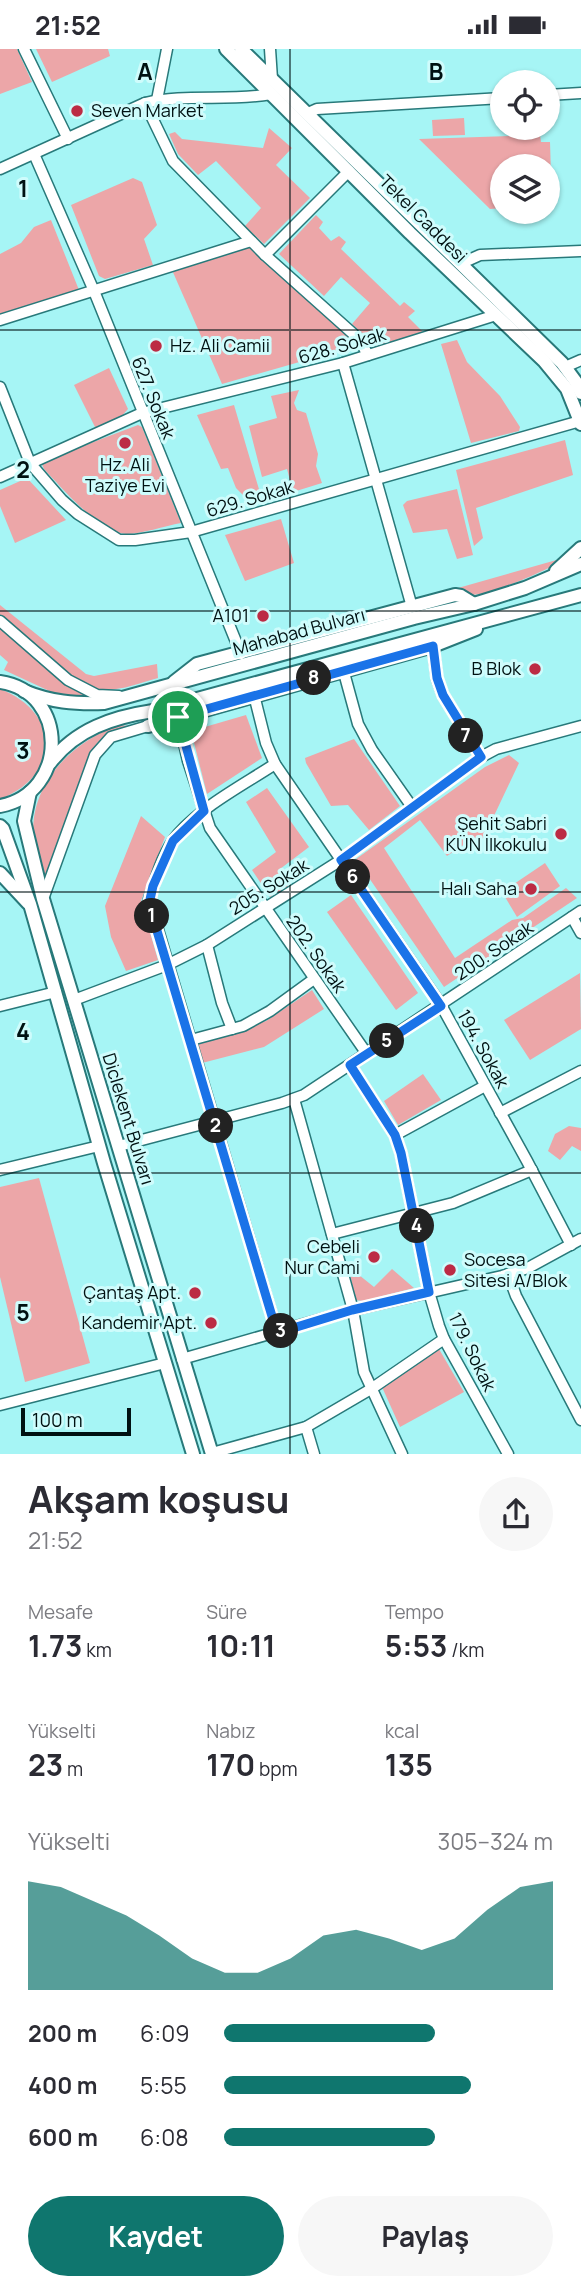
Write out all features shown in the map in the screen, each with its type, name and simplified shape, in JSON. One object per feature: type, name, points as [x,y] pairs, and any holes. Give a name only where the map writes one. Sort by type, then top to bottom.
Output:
[{"type":"main road","name":"Tekel Caddesi","points":[[226,49],[555,373],[567,389],[580,422]]},
{"type":"main road","points":[[242,49],[565,367],[581,393]]},
{"type":"main road","points":[[549,578],[581,548]]},
{"type":"main road","name":"Mahabad Bulvarı","points":[[2,680],[46,700],[72,704],[104,703],[474,604],[525,588],[581,564]]},
{"type":"main road","points":[[170,685],[190,667],[455,595],[474,604]]},
{"type":"main road","name":"Mahabad Bulvarı","points":[[30,792],[42,779],[58,752],[98,725],[120,716],[153,711],[581,595]]},
{"type":"main road","points":[[148,726],[433,646],[522,610]]},
{"type":"main road","points":[[24,691],[38,703],[46,716],[51,731],[50,763]]},
{"type":"main road","points":[[148,726],[153,711]]},
{"type":"main road","points":[[0,806],[19,800],[30,792]]},
{"type":"main road","name":"Diclekent Bulvarı","points":[[30,792],[24,821],[43,899],[212,1453]]},
{"type":"main road","points":[[2,827],[17,818],[24,821]]},
{"type":"main road","name":"Diclekent Bulvarı","points":[[2,827],[31,906],[99,1146],[193,1454]]},
{"type":"main road","points":[[0,873],[31,906]]},
{"type":"street","points":[[24,49],[68,139]]},
{"type":"street","points":[[157,100],[167,49]]},
{"type":"street","points":[[270,49],[272,79]]},
{"type":"street","points":[[560,94],[581,93]]},
{"type":"street","points":[[0,169],[145,103],[198,98],[246,99],[271,94]]},
{"type":"street","points":[[308,113],[317,109],[490,99]]},
{"type":"street","points":[[145,103],[173,161],[265,255],[359,339],[368,355]]},
{"type":"street","name":"627. Sokak","points":[[34,154],[94,291],[241,654]]},
{"type":"street","points":[[265,255],[349,171]]},
{"type":"street","points":[[0,320],[251,241]]},
{"type":"street","points":[[460,264],[480,255],[581,251]]},
{"type":"street","name":"628. Sokak","points":[[0,477],[142,413],[343,363],[449,332],[496,315]]},
{"type":"street","points":[[565,367],[581,360]]},
{"type":"street","points":[[343,363],[412,607]]},
{"type":"street","name":"629. Sokak","points":[[0,387],[30,463],[62,500],[119,540],[191,532],[580,422]]},
{"type":"street","points":[[559,601],[581,603]]},
{"type":"street","points":[[0,621],[68,680],[97,695],[130,696]]},
{"type":"street","points":[[433,646],[437,678],[443,695],[481,757]]},
{"type":"street","points":[[343,670],[358,724],[372,750],[412,807]]},
{"type":"street","name":"194. Sokak","points":[[254,695],[266,743],[275,764],[441,1006],[571,1245]]},
{"type":"street","name":"202. Sokak","points":[[178,717],[210,828],[367,1054]]},
{"type":"street","points":[[43,899],[95,755],[111,737],[148,726]]},
{"type":"street","name":"205. Sokak","points":[[74,1000],[167,965],[207,945],[341,860],[481,757],[496,749],[581,726]]},
{"type":"street","points":[[275,764],[204,811],[173,841],[149,899],[277,1333]]},
{"type":"street","points":[[576,914],[581,933]]},
{"type":"street","name":"200. Sokak","points":[[119,1146],[294,1099],[441,1006],[576,914]]},
{"type":"street","points":[[207,945],[222,1003],[232,1029]]},
{"type":"street","points":[[191,1040],[243,1026],[270,1011],[314,979]]},
{"type":"street","points":[[0,1006],[56,992]]},
{"type":"street","name":"179. Sokak","points":[[350,1065],[395,1135],[415,1213],[429,1292],[444,1339],[508,1454]]},
{"type":"street","points":[[500,1114],[581,1071]]},
{"type":"street","points":[[395,1135],[485,1086]]},
{"type":"street","points":[[294,1099],[352,1310],[364,1372],[402,1454]]},
{"type":"street","points":[[0,1170],[99,1146]]},
{"type":"street","points":[[332,1234],[453,1203],[532,1170]]},
{"type":"street","points":[[182,1359],[352,1310],[528,1268],[581,1239]]},
{"type":"street","points":[[508,1274],[516,1296],[578,1405],[581,1420]]},
{"type":"street","points":[[212,1453],[306,1427],[371,1389],[444,1339]]},
{"type":"street","points":[[0,1405],[165,1363]]},
{"type":"street","points":[[306,1427],[314,1454]]},
{"type":"shaded area","points":[[0,49],[17,49],[32,82],[0,94]]},
{"type":"shaded area","points":[[36,49],[108,49],[110,56],[52,82]]},
{"type":"shaded area","points":[[464,118],[465,135],[433,136],[432,120]]},
{"type":"shaded area","points":[[269,128],[292,148],[276,165],[310,198],[264,244],[245,226],[261,208],[216,161],[198,175],[178,154],[169,134],[175,132],[182,139],[263,148]]},
{"type":"shaded area","points":[[490,137],[490,140],[541,140],[550,142],[550,154],[490,154],[490,209],[419,139]]},
{"type":"shaded area","points":[[133,178],[142,182],[157,225],[144,239],[153,265],[105,279],[99,276],[71,205]]},
{"type":"shaded area","points":[[316,215],[323,222],[319,228],[331,241],[339,236],[346,242],[341,249],[400,306],[404,302],[415,311],[408,317],[424,333],[375,346],[352,324],[370,303],[341,277],[324,296],[279,254]]},
{"type":"shaded area","points":[[51,220],[79,290],[0,314],[0,254],[21,243],[34,227]]},
{"type":"shaded area","points":[[249,245],[352,338],[345,349],[222,384],[172,270]]},
{"type":"shaded area","points":[[457,340],[467,362],[500,396],[520,427],[519,431],[471,443],[441,344]]},
{"type":"shaded area","points":[[109,368],[128,409],[120,418],[96,429],[74,385]]},
{"type":"shaded area","points":[[299,390],[294,403],[297,410],[306,413],[318,454],[316,466],[322,483],[293,492],[287,469],[262,477],[249,426],[277,418],[271,396]]},
{"type":"shaded area","points":[[234,405],[261,496],[248,500],[236,488],[228,468],[221,469],[197,415]]},
{"type":"shaded area","points":[[138,425],[142,427],[181,523],[126,534],[116,532],[93,518],[60,487],[41,462]]},
{"type":"shaded area","points":[[565,440],[573,475],[476,508],[483,538],[474,546],[456,470]]},
{"type":"shaded area","points":[[27,478],[66,520],[15,543],[0,506],[0,490]]},
{"type":"shaded area","points":[[457,489],[473,555],[457,559],[447,529],[413,533],[403,505],[407,501]]},
{"type":"shaded area","points":[[281,519],[294,563],[245,581],[225,535]]},
{"type":"shaded area","points":[[567,557],[536,574],[482,594],[465,594],[451,590]]},
{"type":"shaded area","points":[[0,605],[86,674],[94,676],[157,664],[158,678],[109,690],[79,683],[0,616]]},
{"type":"shaded area","points":[[0,626],[100,700],[58,695],[4,670],[8,662],[0,655]]},
{"type":"shaded area","points":[[0,689],[20,699],[34,713],[43,728],[46,744],[43,760],[34,775],[20,789],[0,799]]},
{"type":"shaded area","points":[[246,715],[262,758],[207,794],[191,731]]},
{"type":"shaded area","points":[[118,725],[131,726],[106,736],[97,743],[45,877],[36,852],[33,828],[45,785],[58,766],[75,749]]},
{"type":"shaded area","points":[[354,739],[400,806],[369,830],[348,805],[331,806],[305,758]]},
{"type":"shaded area","points":[[509,755],[519,763],[483,839],[474,838],[447,856],[420,820],[384,848],[455,958],[512,920],[523,918],[566,888],[577,898],[444,987],[356,859],[485,767]]},
{"type":"shaded area","points":[[267,788],[309,847],[280,869],[290,885],[270,897],[252,870],[276,852],[246,802]]},
{"type":"shaded area","points":[[141,816],[165,837],[141,901],[158,960],[126,971],[111,937],[105,906]]},
{"type":"shaded area","name":"Halı Saha","points":[[545,863],[560,886],[517,917],[502,892]]},
{"type":"shaded area","points":[[351,895],[418,993],[396,1010],[327,912]]},
{"type":"shaded area","points":[[580,973],[581,1029],[530,1060],[504,1020]]},
{"type":"shaded area","points":[[312,990],[324,1009],[264,1047],[202,1063],[196,1043],[266,1021]]},
{"type":"shaded area","points":[[423,1074],[441,1100],[398,1125],[384,1101]]},
{"type":"shaded area","points":[[569,1126],[581,1128],[581,1151],[572,1146],[560,1160],[548,1151],[555,1134]]},
{"type":"shaded area","points":[[39,1178],[90,1363],[25,1382],[0,1277],[0,1187]]},
{"type":"shaded area","points":[[349,1267],[374,1287],[392,1269],[414,1288],[363,1301],[355,1300]]},
{"type":"shaded area","points":[[439,1349],[464,1392],[400,1427],[382,1387]]},
{"type":"place","name":"Seven Market","points":[[77,111]]},
{"type":"place","name":"Hz. Ali Camii","points":[[156,346]]},
{"type":"place","name":"Hz. Ali Taziye Evi","points":[[125,443]]},
{"type":"place","name":"A101","points":[[263,616]]},
{"type":"place","name":"B Blok","points":[[535,669]]},
{"type":"place","name":"Şehit Sabri KÜN İlkokulu","points":[[561,834]]},
{"type":"place","name":"Halı Saha","points":[[531,889]]},
{"type":"place","name":"Cebeli Nur Cami","points":[[374,1257]]},
{"type":"place","name":"Socesa Sitesi A/Blok","points":[[450,1270]]},
{"type":"place","name":"Çantaş Apt.","points":[[195,1293]]},
{"type":"place","name":"Kandemir Apt.","points":[[211,1323]]},
{"type":"route","points":[[433,646],[437,678],[443,695],[481,757],[341,860],[441,1006],[350,1065],[395,1135],[415,1213],[429,1292],[352,1310],[277,1333],[149,904],[153,886],[173,841],[204,811],[178,717],[433,646]]}]
